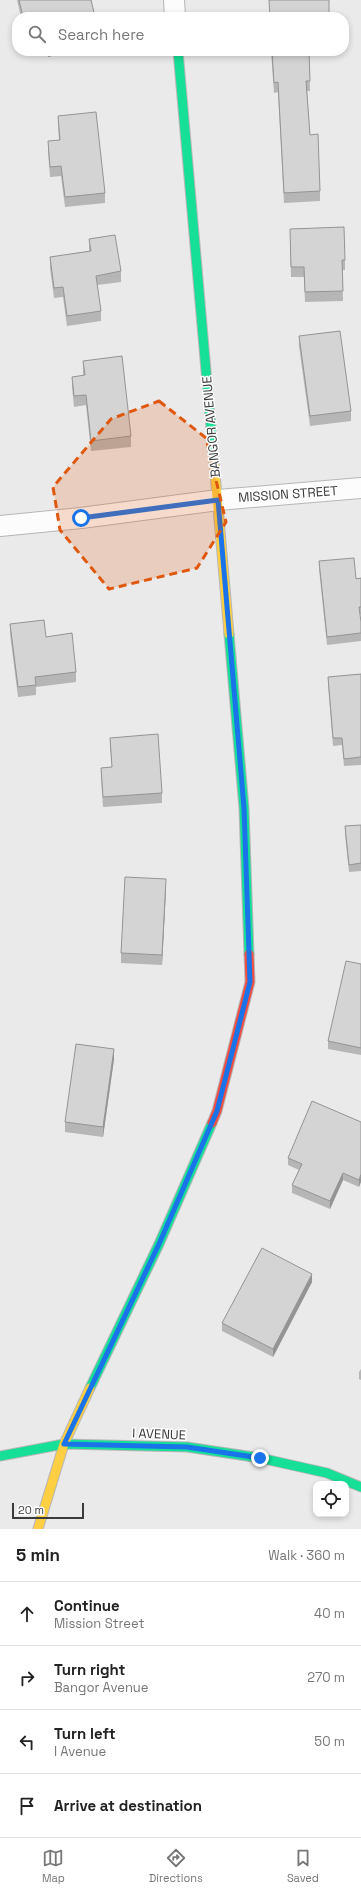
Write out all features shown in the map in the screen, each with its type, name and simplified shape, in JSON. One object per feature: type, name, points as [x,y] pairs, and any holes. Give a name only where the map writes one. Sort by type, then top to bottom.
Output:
[{"type":"street","points":[[174,0],[175,12]]},
{"type":"street","name":"BANGOR AVENUE","points":[[38,1529],[64,1444],[159,1244],[217,1111],[250,982],[244,808],[178,56]]},
{"type":"street","name":"MISSION STREET","points":[[0,526],[81,518],[218,500],[361,488]]},
{"type":"street","name":"I AVENUE","points":[[0,1456],[64,1444],[187,1447],[246,1456],[327,1473],[361,1487]]},
{"type":"highlighted area","points":[[159,401],[206,438],[226,522],[197,568],[109,589],[60,530],[53,487],[111,419]]},
{"type":"building","points":[[19,0],[91,0],[94,12],[22,12]]},
{"type":"building","points":[[269,0],[329,0],[329,12],[270,12]]},
{"type":"building","points":[[272,56],[309,56],[310,81],[306,81],[310,135],[318,134],[320,191],[284,193],[278,82],[274,83]]},
{"type":"building","points":[[96,112],[105,193],[65,197],[61,166],[50,167],[48,141],[60,140],[58,116]]},
{"type":"building","points":[[344,227],[345,260],[342,260],[343,291],[305,292],[304,267],[291,267],[290,229]]},
{"type":"building","points":[[115,235],[121,271],[96,276],[101,311],[67,316],[63,287],[54,288],[50,257],[91,251],[89,239]]},
{"type":"building","points":[[340,331],[351,411],[310,416],[299,336]]},
{"type":"building","points":[[122,356],[131,436],[91,441],[86,395],[74,396],[72,377],[85,375],[83,361]]},
{"type":"building","points":[[354,558],[356,579],[361,578],[361,607],[359,607],[361,633],[327,637],[319,561]]},
{"type":"building","points":[[44,620],[46,637],[72,633],[76,672],[35,677],[36,685],[18,687],[10,624]]},
{"type":"building","points":[[361,674],[361,757],[344,759],[342,738],[333,738],[328,677]]},
{"type":"building","points":[[158,734],[162,793],[103,797],[101,768],[112,767],[110,738]]},
{"type":"building","points":[[361,825],[361,863],[349,865],[345,826]]},
{"type":"building","points":[[125,877],[166,879],[162,955],[121,953]]},
{"type":"building","points":[[346,961],[361,964],[361,1048],[328,1041]]},
{"type":"building","points":[[76,1044],[114,1049],[103,1127],[65,1122]]},
{"type":"building","points":[[312,1101],[361,1122],[361,1174],[359,1180],[343,1173],[330,1201],[292,1185],[302,1164],[288,1158]]},
{"type":"building","points":[[262,1248],[312,1274],[273,1349],[222,1323]]},
{"type":"traffic: fast","points":[[178,56],[214,462]]},
{"type":"traffic: fast","points":[[229,634],[244,808],[249,954]]},
{"type":"traffic: fast","points":[[90,1388],[159,1244],[212,1123]]},
{"type":"traffic: fast","points":[[0,1456],[64,1444],[187,1447],[260,1458],[327,1473],[361,1487]]},
{"type":"traffic: slow","points":[[214,462],[229,634]]},
{"type":"traffic: slow","points":[[38,1529],[64,1444],[90,1388]]},
{"type":"traffic: jam","points":[[212,1123],[217,1111],[250,982],[249,954]]},
{"type":"route","points":[[81,518],[218,500],[244,808],[250,982],[217,1111],[159,1244],[64,1444],[187,1447],[260,1458]]}]
